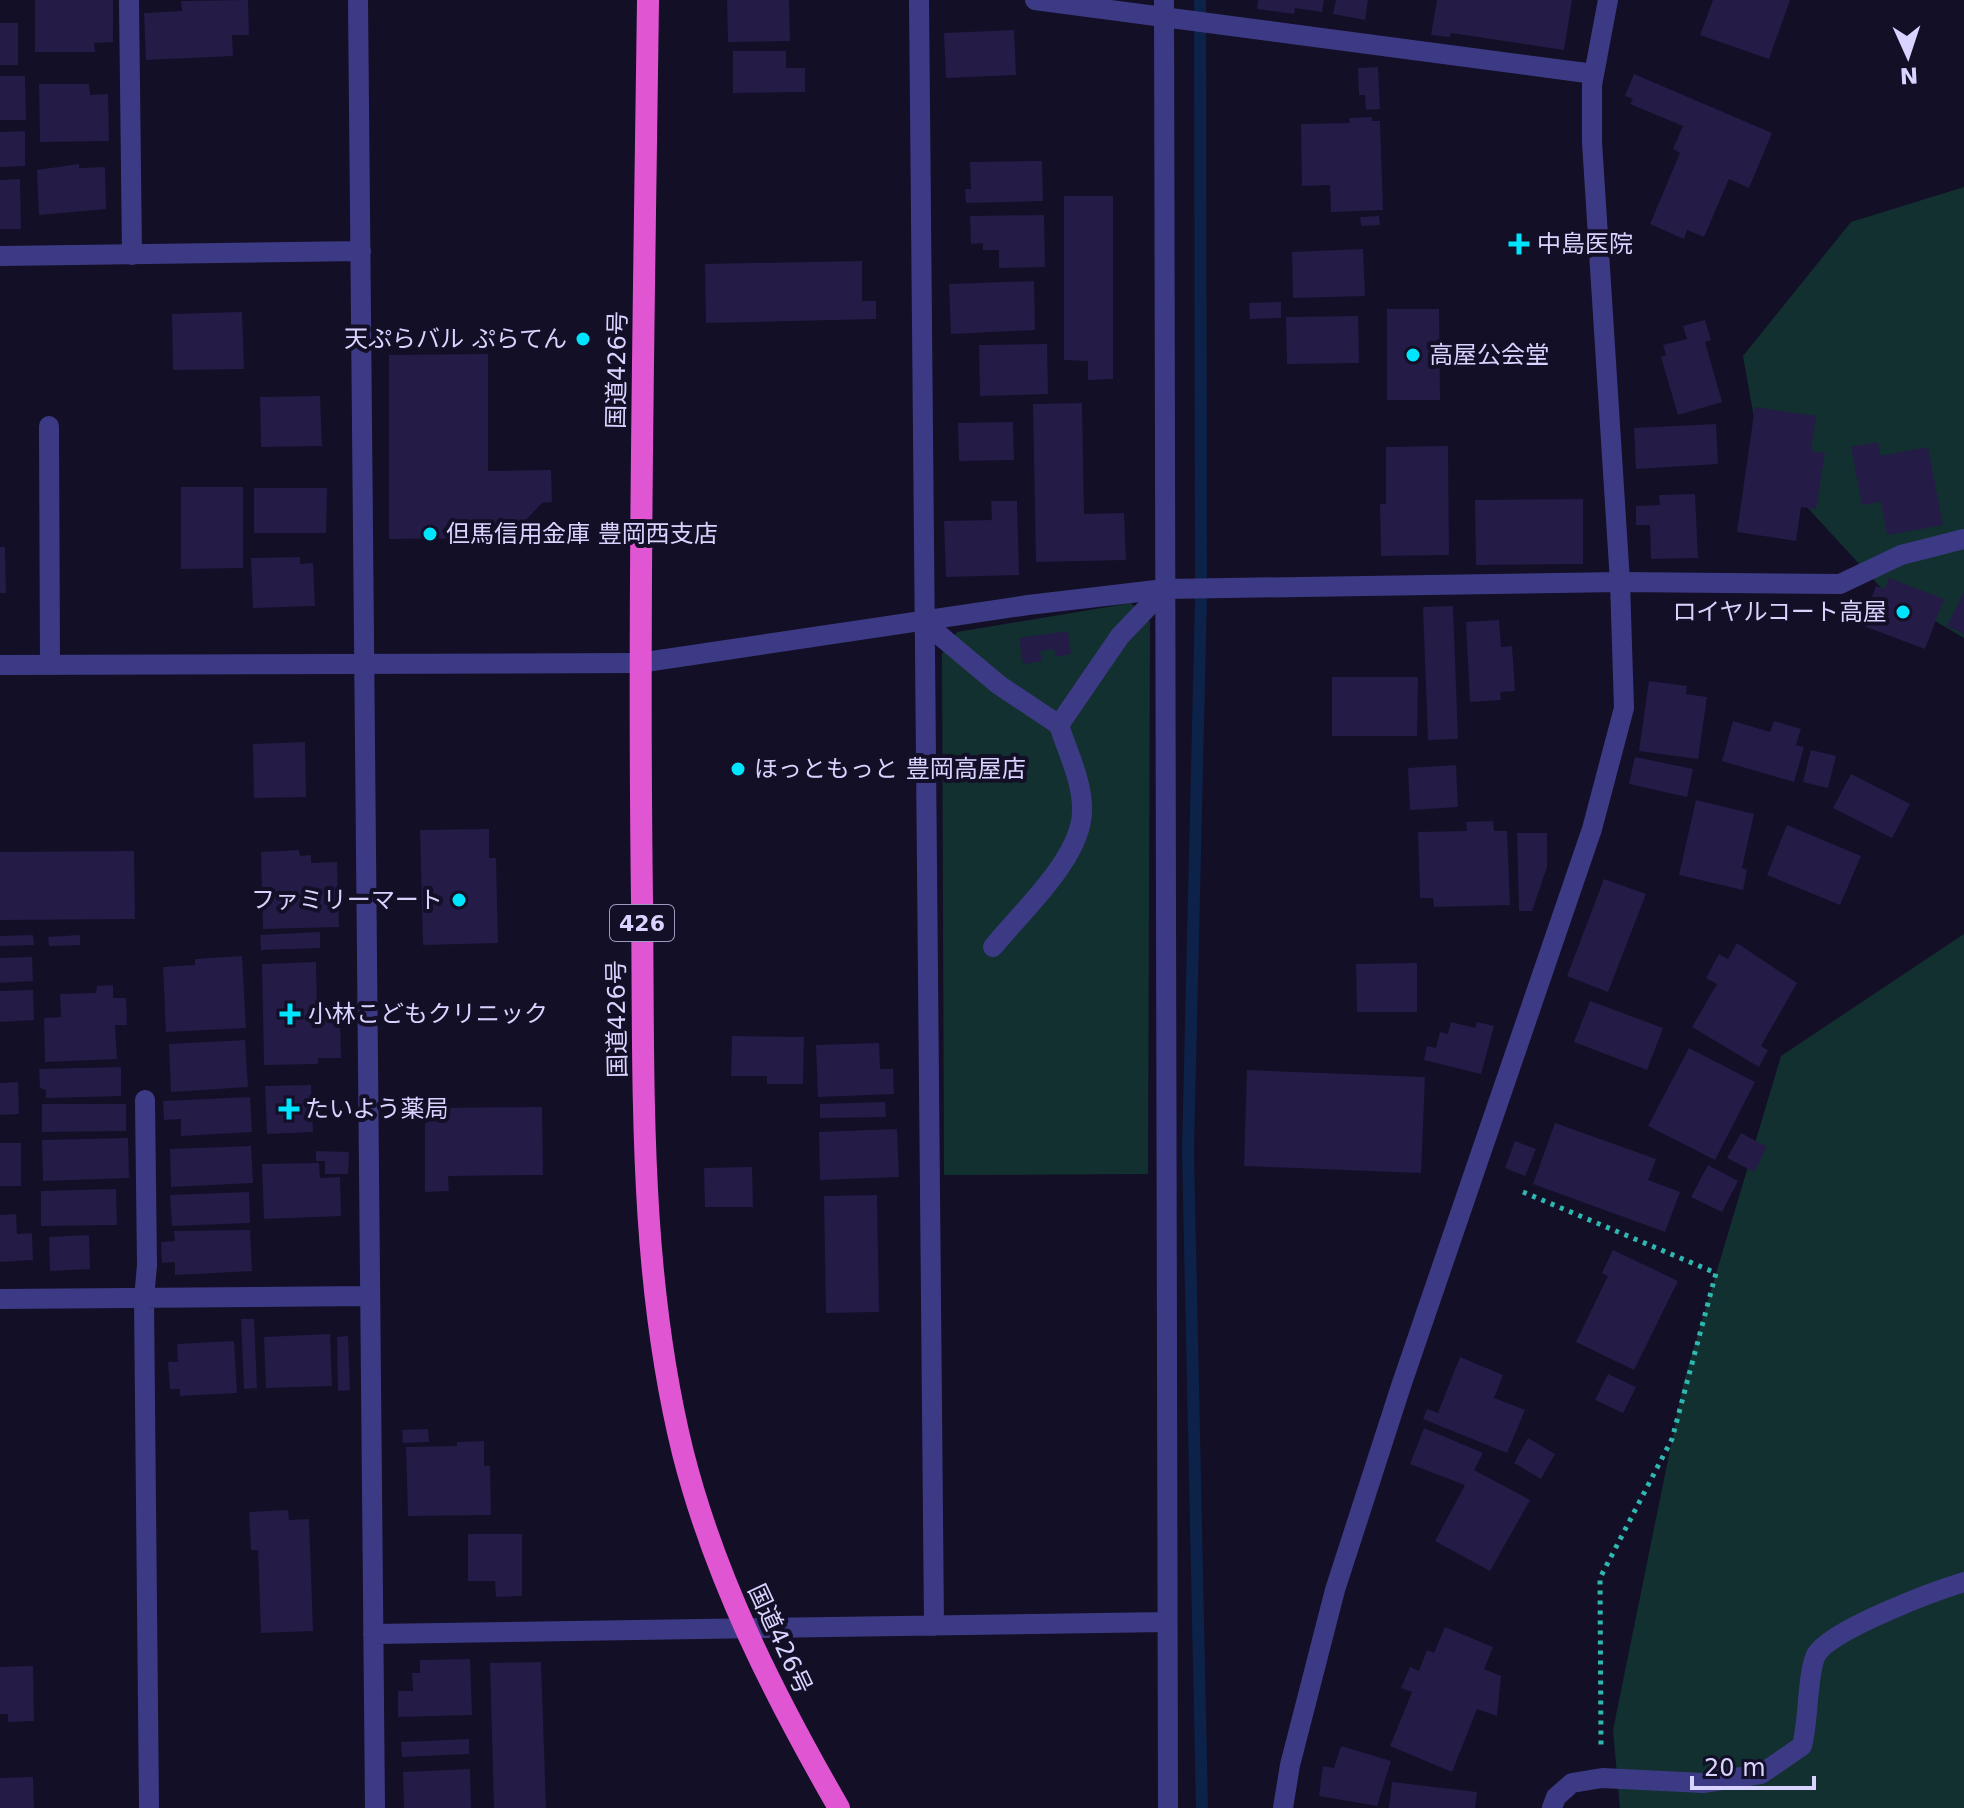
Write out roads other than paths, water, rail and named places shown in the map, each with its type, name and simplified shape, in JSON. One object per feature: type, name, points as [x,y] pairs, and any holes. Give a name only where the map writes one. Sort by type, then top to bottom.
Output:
[{"type":"highway","name":"国道426号","points":[[648,0],[639,663],[645,1187],[656,1318],[674,1414],[702,1523],[746,1630],[799,1739],[839,1808]]},
{"type":"street","points":[[129,0],[132,255]]},
{"type":"street","points":[[358,0],[375,1808]]},
{"type":"street","points":[[919,0],[934,1626]]},
{"type":"street","points":[[1035,0],[1167,12],[1229,26],[1594,74]]},
{"type":"street","points":[[1283,1808],[1290,1765],[1335,1590],[1411,1356],[1592,829],[1624,708],[1620,582],[1592,142],[1594,74],[1608,0]]},
{"type":"street","points":[[1167,12],[1168,1808]]},
{"type":"street","points":[[0,256],[361,251]]},
{"type":"street","points":[[49,426],[50,665]]},
{"type":"street","points":[[0,665],[639,663],[925,623],[1028,605],[1169,589],[1620,582],[1840,584],[1901,555],[1963,541]]},
{"type":"street","points":[[1059,725],[1120,636],[1169,589]]},
{"type":"street","points":[[925,623],[999,685],[1059,725],[1078,782],[1082,808],[1080,832],[1070,853],[993,947]]},
{"type":"street","points":[[145,1100],[149,1808]]},
{"type":"street","points":[[0,1299],[370,1296]]},
{"type":"street","points":[[1552,1808],[1556,1797],[1572,1783],[1602,1778],[1703,1783],[1761,1774],[1802,1746],[1809,1720],[1811,1673],[1817,1654],[1828,1642],[1857,1626],[1964,1582]]},
{"type":"street","points":[[373,1634],[1167,1622]]},
{"type":"waterway","points":[[1200,0],[1201,598],[1188,1151],[1202,1808]]},
{"type":"place","name":"中島医院","points":[[1519,244]]},
{"type":"place","name":"天ぷらバル ぷらてん","points":[[583,339]]},
{"type":"place","name":"高屋公会堂","points":[[1413,355]]},
{"type":"place","name":"但馬信用金庫 豊岡西支店","points":[[430,534]]},
{"type":"place","name":"ロイヤルコート高屋","points":[[1903,612]]},
{"type":"place","name":"ほっともっと 豊岡高屋店","points":[[738,769]]},
{"type":"place","name":"ファミリーマート","points":[[459,900]]},
{"type":"place","name":"小林こどもクリニック","points":[[290,1014]]},
{"type":"place","name":"たいよう薬局","points":[[289,1109]]}]
